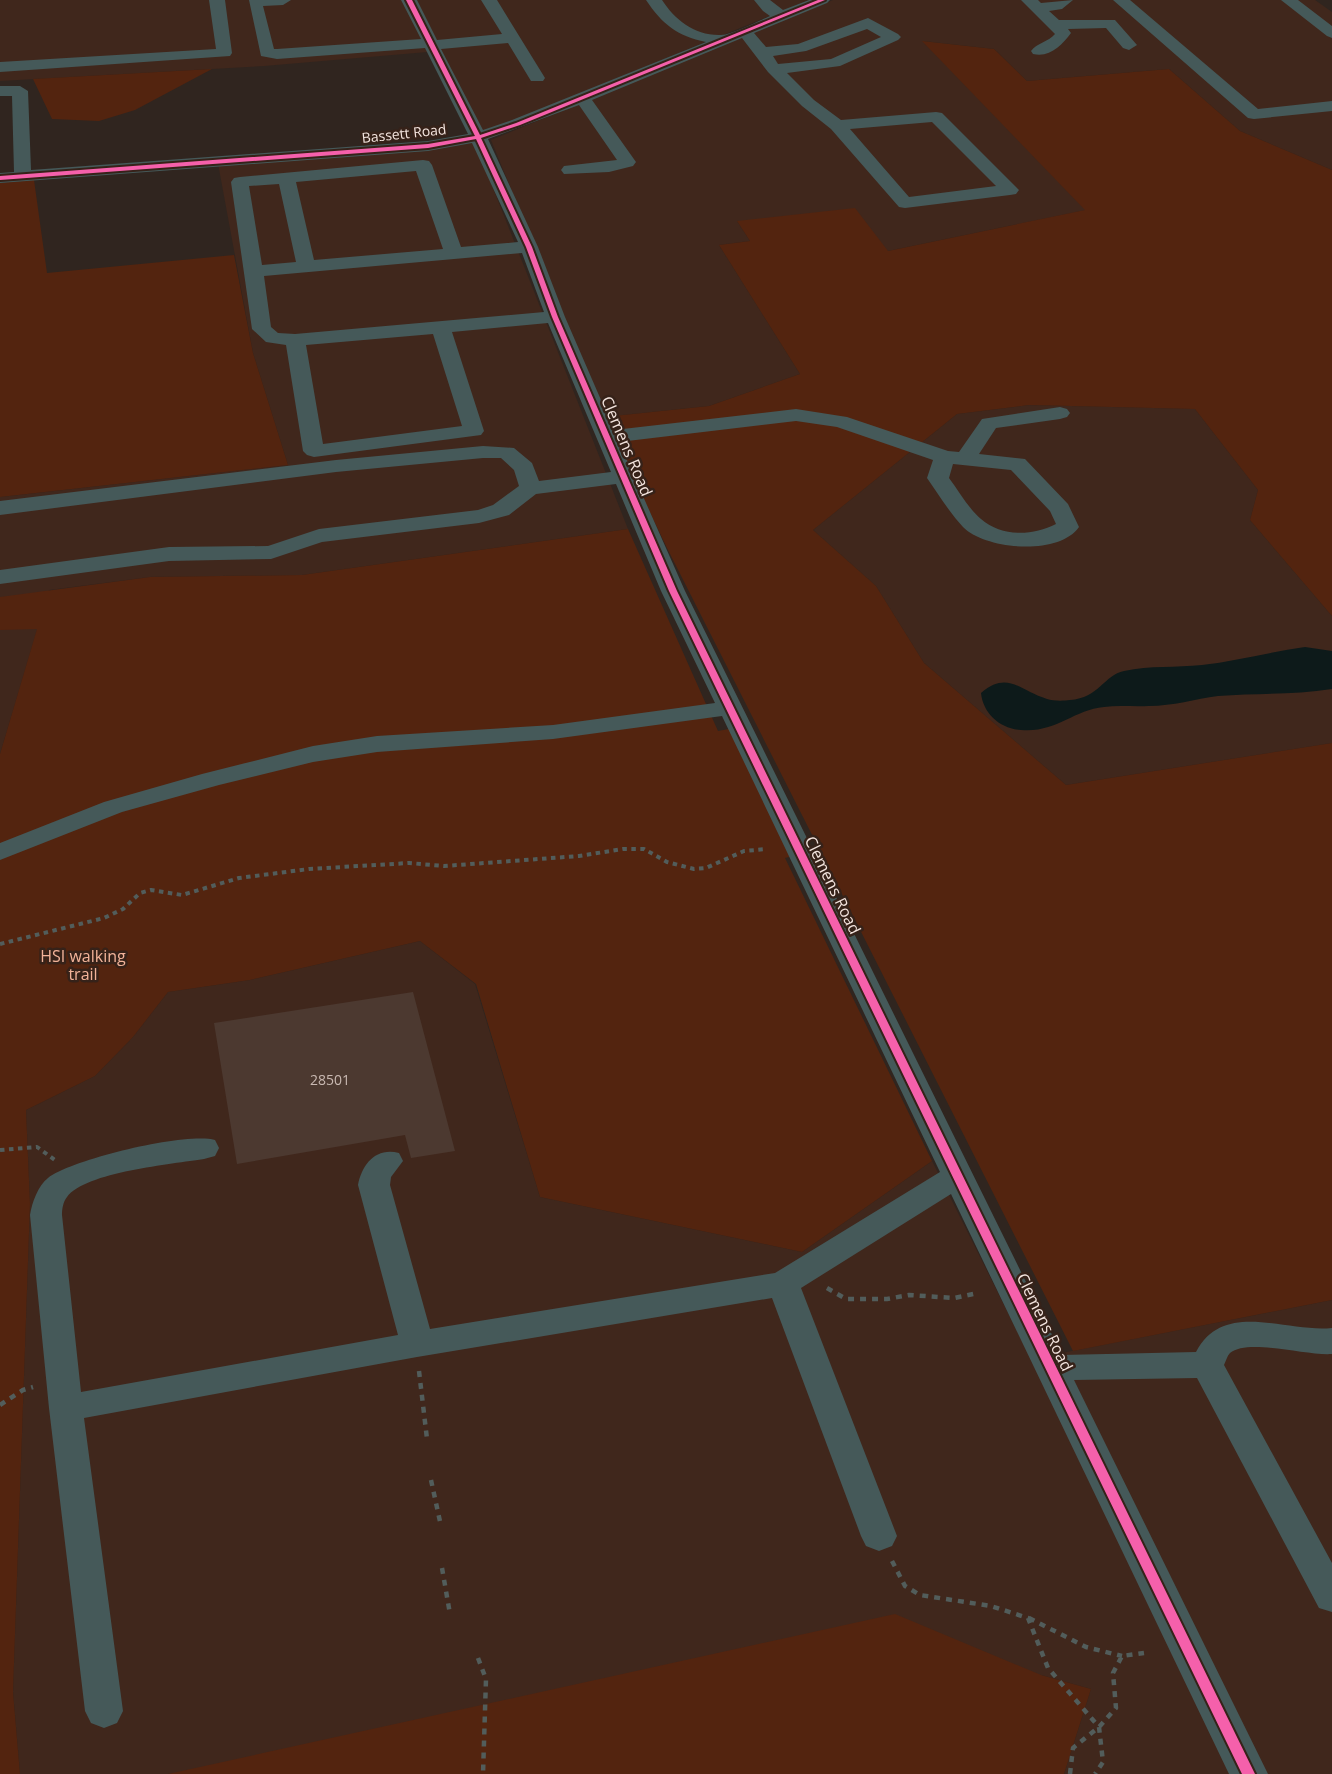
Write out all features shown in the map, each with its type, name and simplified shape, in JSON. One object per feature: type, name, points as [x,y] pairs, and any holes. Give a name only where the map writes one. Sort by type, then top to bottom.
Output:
[{"type":"street","points":[[0,67],[224,53],[218,0]]},
{"type":"street","points":[[295,0],[255,2],[267,52],[277,54],[511,38]]},
{"type":"street","name":"Clemens Road","points":[[409,0],[478,137],[529,247],[555,317],[673,591],[1249,1774]]},
{"type":"street","points":[[489,0],[537,78]]},
{"type":"street","points":[[654,0],[666,20],[687,34],[723,40]]},
{"type":"street","points":[[762,0],[768,9],[782,16]]},
{"type":"street","name":"Bassett Road","points":[[0,178],[428,146],[478,137],[512,126],[822,0]]},
{"type":"street","points":[[1033,4],[1057,6],[1065,0]]},
{"type":"street","points":[[1121,0],[1254,114],[1332,106]]},
{"type":"street","points":[[1289,0],[1332,33]]},
{"type":"street","points":[[1033,4],[1063,33],[1055,44],[1039,51]]},
{"type":"street","points":[[762,52],[800,48],[868,23],[893,37],[834,63],[774,69]]},
{"type":"street","points":[[1055,25],[1110,23],[1129,45]]},
{"type":"street","points":[[745,32],[774,69],[808,103],[837,125],[904,203],[1010,190],[936,117],[837,125]]},
{"type":"street","points":[[0,91],[20,91],[23,176]]},
{"type":"street","points":[[570,170],[609,167],[627,162],[582,97]]},
{"type":"street","points":[[454,253],[423,165],[240,182],[262,329],[273,338],[295,340],[555,317]]},
{"type":"street","points":[[286,178],[306,266]]},
{"type":"street","points":[[254,271],[529,247]]},
{"type":"street","points":[[295,340],[314,451],[474,431],[441,327]]},
{"type":"street","points":[[607,437],[796,415],[840,421],[955,458],[1017,464],[1060,509],[1068,527],[1046,538],[1024,541],[988,533],[972,523],[938,478],[955,458],[990,423],[1060,413]]},
{"type":"street","points":[[0,508],[279,473],[483,452],[507,452],[524,468],[530,488]]},
{"type":"street","points":[[0,577],[169,554],[271,552],[319,536],[478,516],[501,510],[530,488],[624,477]]},
{"type":"street","points":[[0,852],[113,807],[211,779],[313,754],[377,744],[553,732],[730,708]]},
{"type":"street","points":[[104,1711],[66,1408],[46,1215],[48,1201],[59,1186],[106,1166],[204,1148]]},
{"type":"street","points":[[388,1161],[376,1173],[374,1185],[417,1354]]},
{"type":"street","points":[[66,1408],[417,1354],[783,1284],[958,1176]]},
{"type":"street","points":[[783,1284],[879,1536]]},
{"type":"street","points":[[1207,1365],[1216,1345],[1239,1334],[1282,1336],[1317,1344],[1332,1341]]},
{"type":"street","points":[[1051,1368],[1207,1365]]},
{"type":"street","points":[[1207,1365],[1332,1597]]},
{"type":"path","points":[[0,945],[104,918],[123,909],[140,893],[151,890],[182,895],[239,878],[309,869],[409,863],[444,866],[644,849],[668,862],[694,869],[706,868],[744,851],[767,849]]},
{"type":"path","points":[[0,1150],[37,1147],[78,1176]]},
{"type":"path","points":[[824,1286],[846,1299],[887,1299],[909,1295],[954,1298],[978,1293]]},
{"type":"path","points":[[417,1354],[427,1438]]},
{"type":"path","points":[[431,1480],[441,1526]]},
{"type":"path","points":[[442,1568],[450,1614]]},
{"type":"path","points":[[905,1586],[920,1595],[991,1606],[1028,1618],[1086,1647],[1122,1656],[1144,1653]]},
{"type":"path","points":[[1028,1618],[1048,1668],[1099,1727],[1103,1762],[1095,1774]]},
{"type":"path","points":[[1071,1774],[1073,1748],[1099,1727],[1116,1708],[1113,1673],[1122,1656]]},
{"type":"path","points":[[478,1658],[486,1679],[483,1774]]},
{"type":"shaded area","points":[[0,0],[809,0],[483,133],[439,51],[264,66],[0,81]]},
{"type":"shaded area","points":[[833,0],[1315,0],[1332,12],[1332,170],[1240,131],[1169,69],[1027,81],[994,49],[923,41],[1086,210],[888,251],[737,221],[750,241],[719,245],[800,374],[709,406],[604,417],[491,140]]},
{"type":"shaded area","points":[[472,135],[628,529],[302,575],[150,577],[49,590],[0,754],[0,497],[288,465],[253,353],[217,158],[422,143]]},
{"type":"shaded area","points":[[1029,405],[1195,409],[1258,490],[1250,520],[1332,616],[1332,743],[1066,785],[924,663],[876,586],[813,530],[957,414]]},
{"type":"shaded area","points":[[1305,647],[1332,651],[1332,689],[1218,696],[1158,706],[1104,707],[1033,730],[1007,727],[989,714],[982,701],[981,693],[999,683],[1014,684],[1047,699],[1070,700],[1088,695],[1117,673],[1124,671],[1202,665]]},
{"type":"shaded area","points":[[420,941],[475,984],[540,1197],[802,1252],[932,1161],[1031,1359],[1332,1300],[1332,1774],[1064,1774],[1091,1689],[1041,1675],[168,1774],[20,1774],[13,1692],[30,1204],[26,1110],[95,1076],[133,1037],[168,992],[250,980]]},
{"type":"green space","points":[[922,41],[994,49],[1027,81],[1169,69],[1240,131],[1332,170],[1332,616],[1250,520],[1258,490],[1195,409],[1029,405],[957,414],[813,530],[876,586],[924,663],[1066,785],[1332,743],[1332,1300],[1073,1351],[667,548],[604,417],[709,406],[800,374],[719,245],[750,241],[737,221],[855,208],[888,251],[1085,210]]},
{"type":"green space","points":[[212,69],[135,110],[99,121],[52,119],[33,79]]},
{"type":"green space","points":[[34,180],[47,273],[234,255],[253,353],[288,465],[0,497],[0,183]]},
{"type":"green space","name":"HSI walking trail","points":[[628,529],[718,731],[739,727],[801,854],[785,858],[932,1161],[802,1252],[540,1197],[476,984],[420,941],[250,980],[168,992],[133,1037],[95,1076],[26,1110],[30,1204],[13,1692],[20,1774],[0,1774],[0,754],[37,629],[0,630],[0,597],[150,577],[302,575]]},
{"type":"green space","points":[[895,1614],[1041,1675],[1091,1689],[1064,1774],[168,1774]]},
{"type":"building","points":[[413,992],[455,1151],[411,1158],[405,1135],[237,1164],[214,1023]]},
{"type":"cycle path","points":[[409,0],[478,137],[529,247],[555,317],[673,591],[1249,1774]]},
{"type":"cycle path","points":[[0,178],[428,146],[478,137],[518,124],[822,0]]}]
